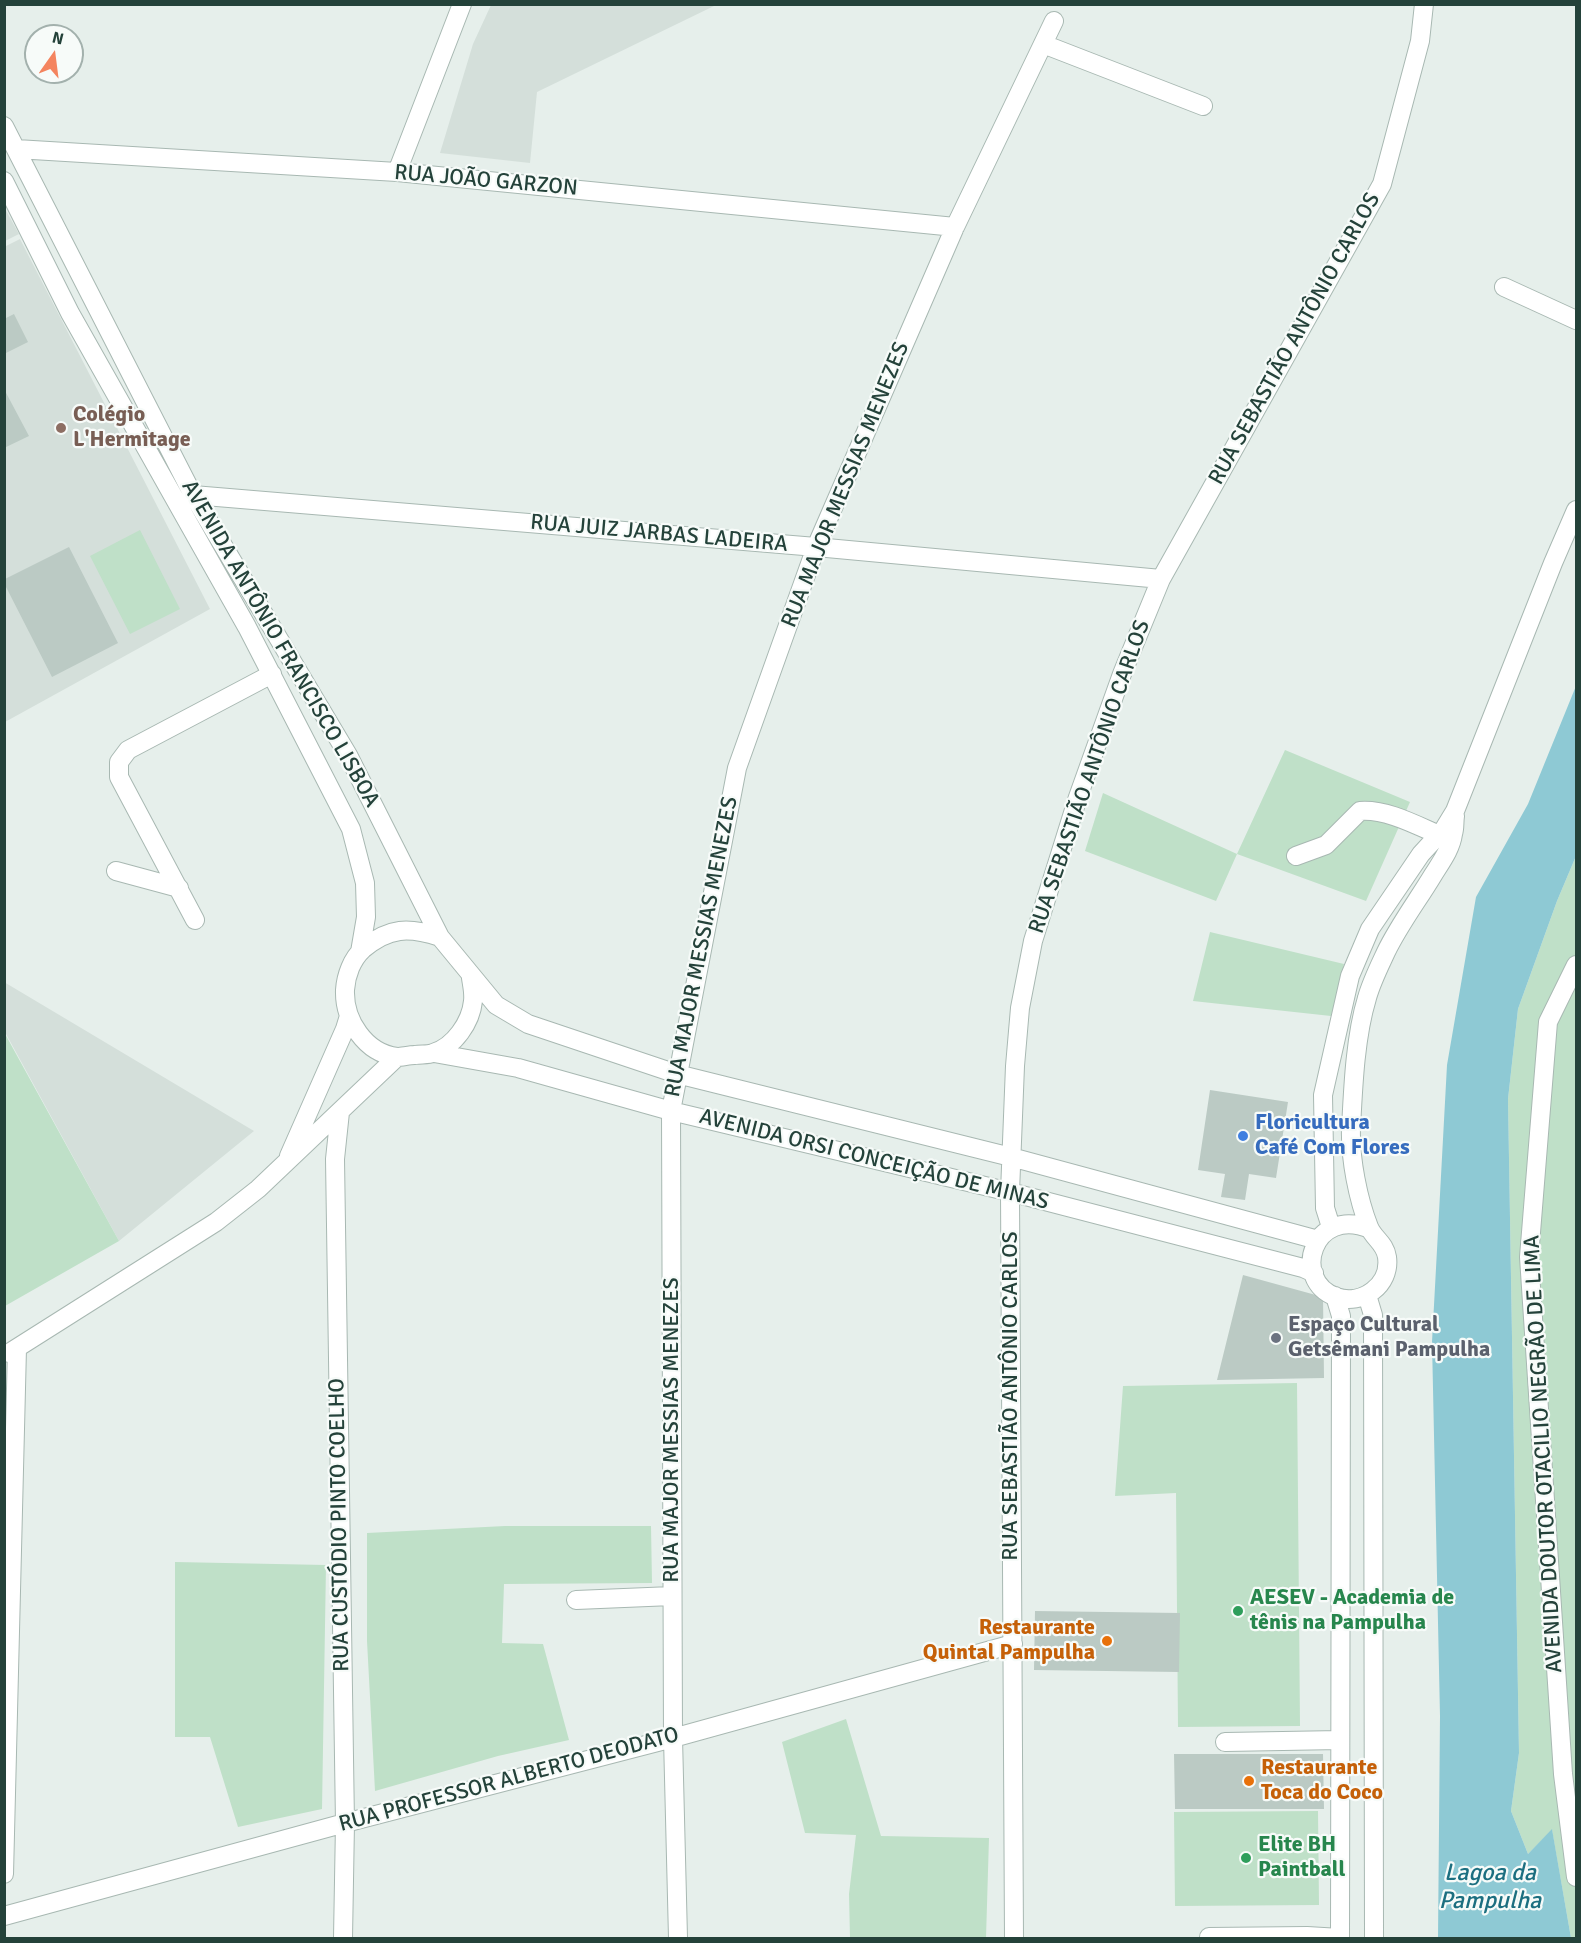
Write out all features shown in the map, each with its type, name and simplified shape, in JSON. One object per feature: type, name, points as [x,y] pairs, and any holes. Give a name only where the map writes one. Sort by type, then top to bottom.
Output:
[{"type":"street","points":[[398,172],[462,4]]},
{"type":"street","name":"RUA SEBASTIÃO ANTÔNIO CARLOS","points":[[1014,1938],[1010,1192],[1020,1008],[1033,941],[1078,797],[1122,674],[1161,579],[1382,184],[1420,41],[1424,4]]},
{"type":"street","name":"RUA MAJOR MESSIAS MENEZES","points":[[678,1938],[673,1738],[671,1111],[737,768],[816,547],[955,227],[1054,21]]},
{"type":"street","points":[[1043,44],[1203,106]]},
{"type":"street","name":"AVENIDA ANTÔNIO FRANCISCO LISBOA","points":[[4,126],[193,495],[348,755],[440,937]]},
{"type":"street","name":"RUA JOÃO GARZON","points":[[16,149],[398,172],[955,227]]},
{"type":"street","name":"AVENIDA ANTÔNIO FRANCISCO LISBOA","points":[[4,181],[70,313],[272,674],[351,829],[364,883],[366,917],[360,952]]},
{"type":"street","points":[[1504,287],[1576,320]]},
{"type":"street","name":"RUA JUIZ JARBAS LADEIRA","points":[[193,495],[816,547],[1161,579]]},
{"type":"street","points":[[1324,1234],[1323,1095],[1350,976],[1370,929],[1421,854],[1439,835],[1455,811],[1576,510]]},
{"type":"street","points":[[195,920],[119,777],[119,762],[128,750],[272,674]]},
{"type":"street","points":[[1296,856],[1326,845],[1359,812],[1373,810],[1439,835]]},
{"type":"street","points":[[1370,1229],[1348,1223],[1324,1234],[1313,1250],[1311,1262],[1318,1283],[1326,1291],[1346,1299],[1357,1299],[1367,1295],[1381,1282],[1388,1264],[1384,1245],[1370,1229],[1356,1179],[1351,1132],[1358,1047],[1367,999],[1386,951],[1445,855],[1453,836],[1455,811]]},
{"type":"street","points":[[116,872],[178,888]]},
{"type":"street","points":[[419,930],[440,937],[471,978],[473,1001],[467,1022],[453,1041],[434,1053],[397,1057],[381,1052],[367,1043],[356,1031],[349,1016],[345,1000],[345,982],[351,966],[360,952],[376,938],[397,931],[419,930]]},
{"type":"street","name":"AVENIDA DOUTOR OTACILIO NEGRÃO DE LIMA","points":[[1576,965],[1548,1022],[1529,1257],[1563,1774],[1576,1877]]},
{"type":"street","name":"AVENIDA ORSI CONCEIÇÃO DE MINAS","points":[[471,978],[496,1005],[528,1024],[677,1074],[1324,1234]]},
{"type":"street","points":[[285,1163],[349,1016]]},
{"type":"street","name":"AVENIDA ORSI CONCEIÇÃO DE MINAS","points":[[434,1053],[518,1068],[671,1111],[1010,1192],[1291,1265],[1314,1273]]},
{"type":"street","points":[[4,1874],[11,1352],[216,1222],[258,1189],[397,1057]]},
{"type":"street","name":"RUA CUSTÓDIO PINTO COELHO","points":[[340,1112],[335,1159],[345,1823],[343,1938]]},
{"type":"street","points":[[1367,1295],[1373,1315],[1374,1938]]},
{"type":"street","points":[[1209,1937],[1340,1938],[1341,1316],[1335,1296]]},
{"type":"street","points":[[576,1600],[672,1596]]},
{"type":"street","name":"RUA PROFESSOR ALBERTO DEODATO","points":[[4,1916],[345,1823],[673,1738],[1012,1644]]},
{"type":"street","points":[[1225,1742],[1340,1740]]},
{"type":"shaded area","points":[[713,4],[714,6],[537,92],[530,163],[440,153],[473,44],[491,5]]},
{"type":"shaded area","points":[[4,207],[19,234],[5,241],[4,241]]},
{"type":"shaded area","name":"Colégio L'Hermitage","points":[[20,239],[210,609],[5,722],[4,247]]},
{"type":"shaded area","points":[[4,982],[254,1131],[119,1241],[5,1032]]},
{"type":"green space","points":[[140,530],[180,609],[130,634],[90,556]]},
{"type":"green space","points":[[1285,750],[1410,802],[1366,901],[1237,854]]},
{"type":"green space","points":[[1103,793],[1237,854],[1216,901],[1085,851]]},
{"type":"green space","points":[[1576,856],[1576,1938],[1571,1938],[1552,1830],[1528,1854],[1511,1811],[1519,1753],[1508,1099],[1518,1009],[1557,901]]},
{"type":"green space","points":[[1210,932],[1344,964],[1331,1016],[1193,1001]]},
{"type":"green space","points":[[4,1032],[119,1241],[5,1306],[4,1306]]},
{"type":"green space","name":"AESEV - Academia de tênis na Pampulha","points":[[1297,1383],[1300,1726],[1178,1727],[1176,1493],[1115,1496],[1123,1386]]},
{"type":"green space","points":[[505,1526],[651,1526],[652,1583],[504,1584],[502,1643],[543,1644],[569,1740],[498,1756],[375,1791],[367,1641],[367,1533]]},
{"type":"green space","points":[[175,1562],[326,1565],[322,1809],[238,1827],[210,1737],[175,1737]]},
{"type":"green space","points":[[846,1719],[881,1836],[989,1838],[986,1938],[850,1938],[849,1894],[856,1835],[805,1833],[782,1742]]},
{"type":"green space","name":"Elite BH Paintball","points":[[1318,1811],[1319,1905],[1175,1906],[1174,1812]]},
{"type":"water","name":"Lagoa da Pampulha","points":[[1576,686],[1576,856],[1557,901],[1518,1009],[1508,1099],[1519,1753],[1511,1811],[1528,1854],[1552,1829],[1571,1938],[1438,1938],[1440,1716],[1432,1342],[1447,1065],[1476,897],[1528,804]]},
{"type":"building","points":[[14,314],[28,342],[4,354],[4,319]]},
{"type":"building","points":[[4,389],[29,436],[4,448]]},
{"type":"building","points":[[69,547],[118,643],[52,677],[5,585],[5,579]]},
{"type":"building","name":"Floricultura Café Com Flores","points":[[1210,1090],[1288,1102],[1276,1178],[1249,1174],[1245,1200],[1221,1197],[1225,1174],[1198,1170]]},
{"type":"building","name":"Espaço Cultural Getsêmani Pampulha","points":[[1243,1275],[1323,1297],[1324,1378],[1217,1380]]},
{"type":"building","name":"Restaurante Quintal Pampulha","points":[[1035,1611],[1180,1613],[1179,1672],[1034,1670]]},
{"type":"building","name":"Restaurante Toca do Coco","points":[[1174,1754],[1323,1754],[1324,1809],[1175,1809]]},
{"type":"place","name":"Colégio L'Hermitage","points":[[61,428]]},
{"type":"place","name":"Floricultura Café Com Flores","points":[[1243,1136]]},
{"type":"place","name":"Espaço Cultural Getsêmani Pampulha","points":[[1276,1338]]},
{"type":"place","name":"AESEV - Academia de tênis na Pampulha","points":[[1238,1611]]},
{"type":"place","name":"Restaurante Quintal Pampulha","points":[[1107,1641]]},
{"type":"place","name":"Restaurante Toca do Coco","points":[[1249,1781]]},
{"type":"place","name":"Elite BH Paintball","points":[[1246,1858]]}]
